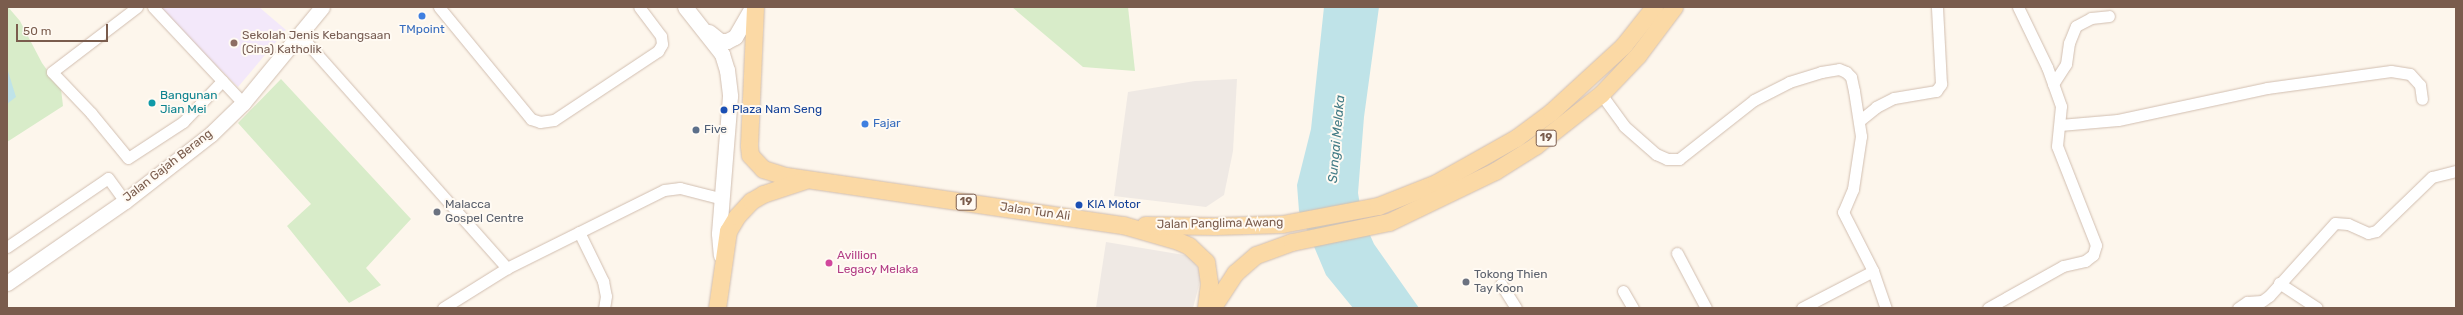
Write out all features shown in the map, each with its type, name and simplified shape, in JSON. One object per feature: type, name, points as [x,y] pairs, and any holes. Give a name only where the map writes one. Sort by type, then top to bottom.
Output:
[{"type":"main road","name":"19","points":[[755,7],[750,155],[763,169],[786,176],[809,178]]},
{"type":"main road","name":"Jalan Panglima Awang","points":[[1123,225],[1215,226],[1282,224],[1380,205],[1436,183],[1516,138],[1584,85],[1623,46],[1654,7]]},
{"type":"main road","name":"Jalan Panglima Awang","points":[[1212,308],[1235,273],[1246,262],[1273,247],[1384,224],[1494,171],[1535,146],[1601,94],[1638,55],[1674,7]]},
{"type":"main road","name":"Jalan Tun Ali","points":[[809,178],[1123,225],[1178,241],[1200,254],[1209,270],[1206,308]]},
{"type":"main road","points":[[717,308],[721,262],[728,231],[751,201],[763,194],[809,178]]},
{"type":"street","points":[[137,7],[52,72],[91,113],[128,158],[183,122],[222,81]]},
{"type":"street","points":[[153,7],[243,103]]},
{"type":"street","name":"Jalan Gajah Berang","points":[[7,283],[125,201],[182,158],[243,103],[322,7]]},
{"type":"street","points":[[439,7],[531,119],[540,122],[554,120],[658,51],[662,44],[661,36],[640,7]]},
{"type":"street","points":[[685,7],[722,54],[727,70],[730,96],[723,199],[719,234],[721,262]]},
{"type":"street","points":[[703,28],[720,41],[727,41],[740,30],[752,7]]},
{"type":"street","points":[[1859,121],[1876,107],[1894,98],[1936,91],[1941,84],[1937,7]]},
{"type":"street","points":[[1988,308],[2063,266],[2085,261],[2092,256],[2096,246],[2094,236],[2057,146],[2056,134],[2060,125],[2061,106],[2053,84],[2018,7]]},
{"type":"street","points":[[2053,84],[2066,64],[2068,43],[2076,26],[2091,18],[2109,16]]},
{"type":"street","points":[[300,34],[507,268]]},
{"type":"street","points":[[1601,94],[1624,126],[1656,154],[1667,159],[1678,159],[1699,145],[1722,124],[1754,100],[1789,82],[1821,72],[1839,69],[1846,72],[1851,77],[1859,121],[1859,158],[1853,189],[1843,212],[1873,271],[1886,308]]},
{"type":"street","points":[[2060,125],[2118,120],[2267,88],[2391,71],[2410,74],[2420,85],[2422,99]]},
{"type":"street","points":[[2238,308],[2247,302],[2262,301],[2335,223],[2348,224],[2368,233],[2376,231],[2432,177],[2456,171]]},
{"type":"street","points":[[7,247],[108,178],[125,201]]},
{"type":"street","points":[[443,308],[507,268],[664,190],[680,188],[723,199]]},
{"type":"street","points":[[579,232],[603,281],[606,296],[604,308]]},
{"type":"street","points":[[1677,254],[1706,308]]},
{"type":"street","points":[[1802,308],[1873,271]]},
{"type":"street","points":[[1501,284],[1516,308]]},
{"type":"street","points":[[2279,284],[2317,308]]},
{"type":"street","points":[[1623,290],[1633,308]]},
{"type":"shaded area","name":"Sekolah Jenis Kebangsaan (Cina) Katholik","points":[[157,7],[259,7],[286,30],[238,87]]},
{"type":"shaded area","points":[[1237,79],[1233,151],[1224,195],[1206,207],[1114,196],[1128,92],[1195,81]]},
{"type":"shaded area","points":[[1106,242],[1190,256],[1202,274],[1193,308],[1096,308]]},
{"type":"green space","points":[[8,7],[20,21],[42,63],[61,89],[63,106],[7,142]]},
{"type":"green space","points":[[1012,7],[1128,7],[1135,71],[1083,67]]},
{"type":"green space","points":[[281,79],[411,219],[366,268],[381,285],[349,303],[287,226],[311,204],[238,123]]},
{"type":"water","name":"Sungai Melaka","points":[[1324,7],[1379,7],[1364,117],[1358,193],[1362,217],[1374,244],[1419,308],[1353,308],[1326,275],[1299,211],[1297,185],[1311,129]]},
{"type":"water","points":[[7,68],[16,97],[7,104]]},
{"type":"place","name":"TMpoint","points":[[422,16]]},
{"type":"place","name":"Sekolah Jenis Kebangsaan (Cina) Katholik","points":[[234,43]]},
{"type":"place","name":"Bangunan Jian Mei","points":[[152,103]]},
{"type":"place","name":"Plaza Nam Seng","points":[[724,110]]},
{"type":"place","name":"Fajar","points":[[865,124]]},
{"type":"place","name":"Five","points":[[696,130]]},
{"type":"place","name":"KIA Motor","points":[[1079,205]]},
{"type":"place","name":"Malacca Gospel Centre","points":[[437,212]]},
{"type":"place","name":"Avillion Legacy Melaka","points":[[829,263]]},
{"type":"place","name":"Tokong Thien Tay Koon","points":[[1466,282]]}]
